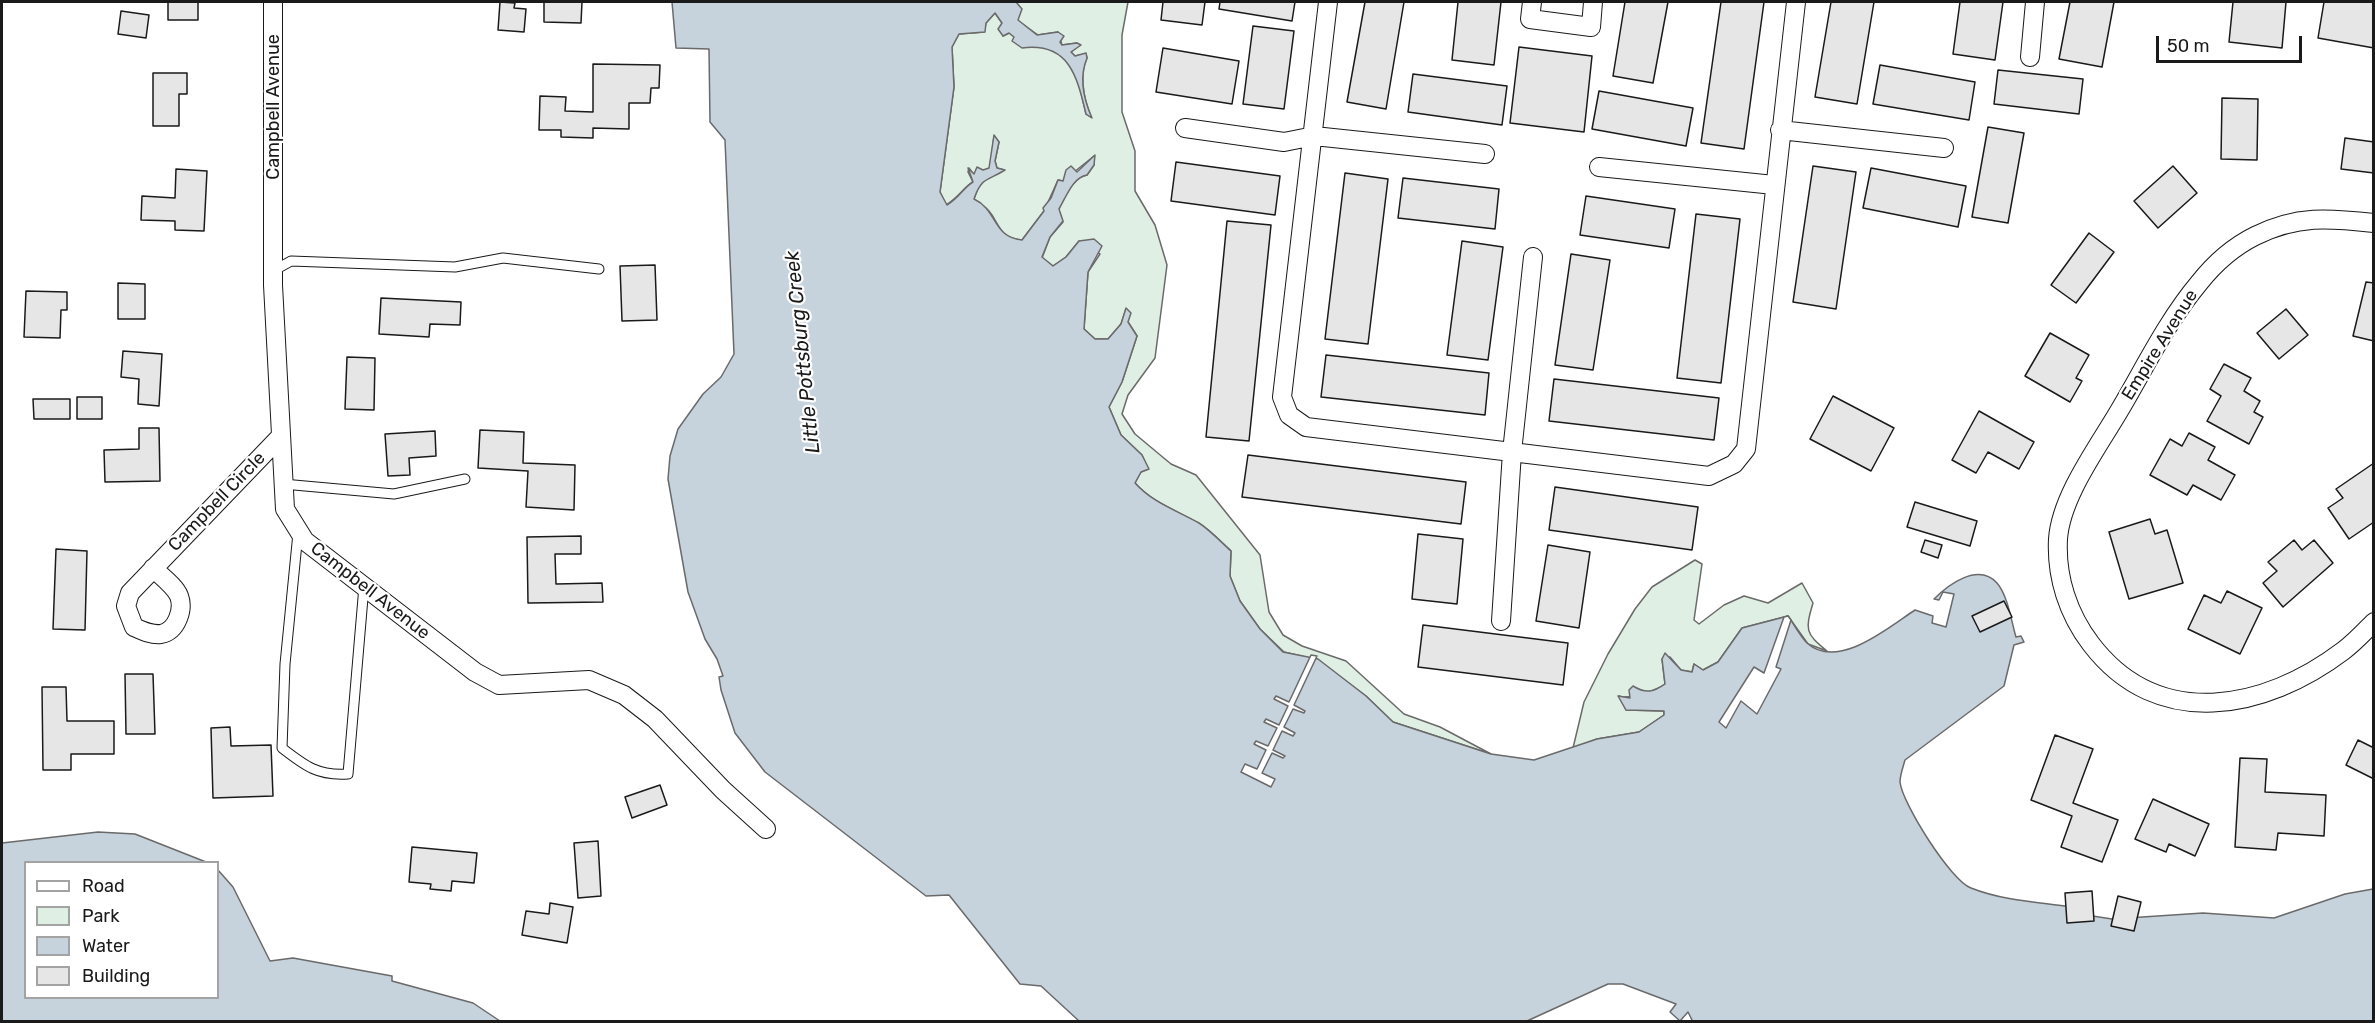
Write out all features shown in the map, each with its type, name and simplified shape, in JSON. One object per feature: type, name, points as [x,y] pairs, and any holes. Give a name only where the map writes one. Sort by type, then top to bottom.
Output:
[{"type":"street","name":"Campbell Avenue","points":[[273,2],[273,271],[285,509],[305,541],[475,672],[499,685],[589,680],[624,695],[655,718],[723,790],[766,828]]},
{"type":"street","points":[[1328,2],[1282,397],[1289,415],[1306,427],[1709,476],[1734,464],[1746,449],[1796,2]]},
{"type":"street","points":[[1532,2],[1530,19],[1590,27],[1593,2]]},
{"type":"street","points":[[2030,57],[2035,2]]},
{"type":"street","points":[[1185,128],[1284,142],[1314,136],[1485,154]]},
{"type":"street","points":[[1780,130],[1944,148]]},
{"type":"street","points":[[1599,167],[1774,184]]},
{"type":"street","name":"Empire Avenue","points":[[2373,223],[2323,218],[2291,223],[2256,236],[2227,254],[2199,283],[2170,323],[2082,476],[2063,515],[2058,538],[2059,563],[2072,616],[2101,657],[2125,676],[2157,695],[2213,704],[2243,700],[2270,691],[2300,679],[2344,651],[2373,622]]},
{"type":"street","points":[[1501,621],[1512,452],[1533,257]]},
{"type":"street","name":"Campbell Circle","points":[[153,568],[280,437]]},
{"type":"lane","points":[[273,271],[291,261],[455,267],[503,258],[600,269]]},
{"type":"lane","points":[[284,484],[394,494],[465,479]]},
{"type":"lane","points":[[299,531],[285,664],[282,748],[305,766],[329,775],[348,774],[364,586]]},
{"type":"green space","points":[[1016,2],[1128,2],[1122,35],[1122,112],[1135,151],[1135,191],[1155,225],[1167,265],[1155,358],[1128,395],[1122,414],[1135,434],[1171,464],[1196,475],[1260,555],[1269,612],[1283,635],[1302,646],[1346,661],[1404,714],[1440,727],[1491,754],[1393,722],[1366,696],[1318,660],[1284,652],[1260,629],[1240,601],[1230,576],[1231,551],[1202,526],[1157,501],[1135,483],[1141,472],[1148,469],[1142,455],[1121,435],[1109,407],[1122,382],[1137,336],[1128,322],[1126,309],[1121,324],[1108,339],[1095,339],[1084,329],[1088,272],[1100,254],[1079,241],[1066,257],[1053,266],[1042,258],[1050,237],[1063,222],[1058,209],[1074,183],[1087,175],[1094,165],[1094,156],[1063,181],[1058,180],[1044,211],[1022,240],[1006,235],[989,211],[974,199],[978,188],[988,176],[1004,170],[997,168],[995,161],[999,142],[994,136],[990,168],[974,175],[969,168],[968,172],[973,182],[946,205],[940,192],[954,87],[952,47],[959,34],[984,32],[986,23],[995,13],[1002,23],[1003,36],[1009,33],[1020,40],[1051,49],[1064,57],[1074,71],[1086,114],[1091,117],[1083,88],[1086,54],[1075,56],[1071,52],[1080,45],[1077,43],[1062,45],[1058,32],[1038,35],[1017,20],[1021,9]]},
{"type":"green space","points":[[1695,560],[1702,564],[1694,620],[1699,624],[1724,605],[1744,596],[1768,603],[1802,583],[1813,603],[1809,630],[1814,640],[1827,651],[1808,644],[1788,616],[1742,628],[1718,662],[1703,670],[1694,664],[1692,672],[1681,670],[1670,657],[1662,659],[1665,684],[1642,694],[1629,697],[1619,696],[1626,710],[1664,711],[1664,715],[1639,732],[1597,739],[1573,748],[1584,702],[1608,654],[1635,609],[1652,587]]},
{"type":"water","name":"Little Pottsburg Creek","points":[[672,2],[1016,2],[1022,9],[1018,20],[1037,35],[1058,32],[1064,36],[1060,42],[1062,45],[1077,43],[1081,45],[1071,52],[1075,56],[1086,53],[1083,73],[1084,88],[1092,118],[1086,114],[1074,75],[1061,56],[1051,50],[1022,48],[1012,41],[1014,37],[1009,33],[1003,36],[998,29],[1002,23],[995,13],[986,23],[985,32],[959,34],[952,47],[954,87],[940,192],[947,205],[973,182],[968,168],[974,174],[977,167],[983,170],[989,168],[994,135],[999,142],[995,161],[997,168],[1005,170],[986,180],[980,186],[974,199],[982,204],[1005,234],[1022,240],[1044,211],[1043,208],[1051,198],[1058,180],[1063,181],[1066,170],[1071,166],[1077,172],[1095,155],[1094,165],[1087,175],[1078,179],[1067,193],[1059,209],[1063,221],[1050,237],[1042,257],[1053,266],[1066,257],[1079,241],[1094,239],[1102,246],[1088,272],[1084,329],[1095,339],[1108,339],[1121,324],[1126,308],[1131,313],[1128,322],[1137,336],[1122,382],[1109,407],[1121,435],[1142,455],[1149,469],[1141,472],[1135,483],[1157,501],[1199,523],[1231,551],[1230,576],[1240,601],[1260,629],[1283,652],[1318,659],[1366,696],[1393,722],[1491,754],[1534,760],[1597,739],[1639,732],[1664,715],[1664,711],[1626,710],[1618,696],[1630,698],[1629,690],[1633,686],[1650,691],[1665,684],[1662,659],[1665,653],[1681,670],[1692,672],[1694,664],[1703,670],[1718,662],[1742,628],[1788,616],[1807,643],[1819,650],[1833,652],[1863,643],[1915,610],[1933,616],[1932,623],[1946,627],[1954,594],[1943,592],[1939,600],[1934,599],[1955,582],[1964,578],[1972,575],[1989,577],[2001,588],[2007,601],[2016,637],[2021,636],[2024,642],[2014,645],[2004,686],[1905,760],[1900,779],[1903,792],[1918,823],[1952,871],[1962,882],[1982,892],[2018,900],[2066,906],[2073,913],[2112,919],[2203,913],[2274,918],[2345,894],[2373,889],[2373,1021],[1693,1022],[1688,1012],[1680,1021],[1670,1012],[1676,1004],[1623,984],[1608,984],[1527,1021],[1079,1021],[1041,986],[1020,984],[949,895],[926,896],[765,772],[735,733],[721,690],[719,677],[723,676],[717,659],[705,639],[688,592],[668,479],[670,456],[678,429],[703,394],[721,377],[734,354],[725,140],[710,122],[709,49],[676,48]]},
{"type":"water","points":[[98,832],[135,834],[203,861],[24,861],[24,999],[219,999],[219,871],[233,887],[270,961],[293,958],[392,976],[392,981],[473,1003],[500,1021],[2,1021],[2,843]]},
{"type":"pier","points":[[1788,616],[1791,620],[1776,667],[1781,669],[1757,714],[1741,701],[1726,728],[1719,722],[1754,667],[1764,673],[1784,617]]},
{"type":"pier","points":[[1311,655],[1317,656],[1294,705],[1305,711],[1304,713],[1293,709],[1284,727],[1295,733],[1293,736],[1282,731],[1273,750],[1285,756],[1283,758],[1272,753],[1262,773],[1275,779],[1271,787],[1241,772],[1245,764],[1257,769],[1266,750],[1254,744],[1256,741],[1268,746],[1277,728],[1264,722],[1266,719],[1279,725],[1288,706],[1274,699],[1276,696],[1289,702]]},
{"type":"building","points":[[168,2],[198,2],[198,20],[168,20]]},
{"type":"building","points":[[500,2],[515,3],[514,8],[526,9],[524,32],[498,30]]},
{"type":"building","points":[[544,2],[582,2],[581,23],[544,22]]},
{"type":"building","points":[[1163,2],[1205,2],[1202,25],[1161,20]]},
{"type":"building","points":[[1220,2],[1295,2],[1292,21],[1219,9]]},
{"type":"building","points":[[1365,2],[1404,2],[1386,109],[1347,102]]},
{"type":"building","points":[[1458,2],[1501,2],[1494,65],[1452,60]]},
{"type":"building","points":[[1625,2],[1668,2],[1653,83],[1613,76]]},
{"type":"building","points":[[1721,2],[1764,2],[1744,149],[1701,143]]},
{"type":"building","points":[[1831,2],[1874,2],[1857,104],[1815,97]]},
{"type":"building","points":[[1960,2],[2003,2],[1995,60],[1953,54]]},
{"type":"building","points":[[2070,2],[2114,2],[2102,67],[2059,59]]},
{"type":"building","points":[[2233,2],[2286,2],[2282,48],[2229,42]]},
{"type":"building","points":[[2324,2],[2374,2],[2374,48],[2318,38]]},
{"type":"building","points":[[121,11],[149,15],[146,38],[118,34]]},
{"type":"building","points":[[1253,26],[1294,31],[1284,109],[1243,104]]},
{"type":"building","points":[[1519,47],[1592,56],[1584,132],[1510,123]]},
{"type":"building","points":[[1163,48],[1239,61],[1232,104],[1156,92]]},
{"type":"building","points":[[593,64],[660,65],[659,88],[651,88],[650,103],[629,103],[629,129],[593,128],[593,138],[561,137],[561,130],[539,130],[540,96],[566,97],[565,111],[593,112]]},
{"type":"building","points":[[1880,65],[1975,82],[1969,120],[1873,104]]},
{"type":"building","points":[[1998,70],[2083,79],[2079,114],[1994,104]]},
{"type":"building","points":[[153,73],[187,73],[187,94],[179,94],[179,126],[153,126]]},
{"type":"building","points":[[1413,74],[1507,86],[1502,125],[1408,112]]},
{"type":"building","points":[[1599,91],[1693,108],[1686,146],[1592,129]]},
{"type":"building","points":[[2222,98],[2258,99],[2257,160],[2221,159]]},
{"type":"building","points":[[1988,127],[2024,133],[2008,223],[1972,217]]},
{"type":"building","points":[[2345,138],[2374,142],[2374,173],[2341,169]]},
{"type":"building","points":[[1176,162],[1280,176],[1275,215],[1171,201]]},
{"type":"building","points":[[1813,166],[1856,172],[1836,309],[1793,302]]},
{"type":"building","points":[[2173,166],[2197,193],[2158,228],[2134,201]]},
{"type":"building","points":[[1871,168],[1966,186],[1958,227],[1863,208]]},
{"type":"building","points":[[176,169],[207,171],[204,231],[175,230],[175,221],[141,220],[142,196],[175,198]]},
{"type":"building","points":[[1345,173],[1388,179],[1368,344],[1325,339]]},
{"type":"building","points":[[1403,178],[1499,189],[1495,229],[1398,218]]},
{"type":"building","points":[[1586,196],[1675,209],[1669,248],[1580,235]]},
{"type":"building","points":[[1696,214],[1740,219],[1721,383],[1677,378]]},
{"type":"building","points":[[1227,221],[1271,225],[1249,441],[1206,437]]},
{"type":"building","points":[[2089,233],[2114,252],[2076,303],[2051,285]]},
{"type":"building","points":[[1462,241],[1503,247],[1488,360],[1447,355]]},
{"type":"building","points":[[1571,254],[1610,260],[1593,370],[1555,365]]},
{"type":"building","points":[[655,265],[657,320],[622,321],[620,266]]},
{"type":"building","points":[[2366,282],[2374,283],[2374,341],[2353,336]]},
{"type":"building","points":[[118,283],[145,284],[145,319],[118,319]]},
{"type":"building","points":[[26,291],[67,292],[67,310],[61,310],[60,338],[24,337]]},
{"type":"building","points":[[381,298],[461,302],[460,325],[430,324],[429,337],[379,334]]},
{"type":"building","points":[[2286,309],[2308,335],[2279,359],[2257,333]]},
{"type":"building","points":[[2050,333],[2089,355],[2076,378],[2082,381],[2070,402],[2025,376]]},
{"type":"building","points":[[123,351],[162,354],[159,406],[138,404],[139,379],[121,377]]},
{"type":"building","points":[[1326,355],[1489,373],[1485,415],[1321,397]]},
{"type":"building","points":[[347,357],[375,358],[374,410],[345,409]]},
{"type":"building","points":[[2224,364],[2251,378],[2244,391],[2260,401],[2254,412],[2263,417],[2249,444],[2207,421],[2221,396],[2210,389]]},
{"type":"building","points":[[1554,379],[1719,398],[1714,440],[1549,421]]},
{"type":"building","points":[[1833,396],[1894,428],[1871,471],[1810,439]]},
{"type":"building","points":[[77,397],[102,397],[102,419],[77,419]]},
{"type":"building","points":[[33,399],[70,399],[70,419],[34,419]]},
{"type":"building","points":[[1979,411],[2034,442],[2019,469],[1988,452],[1976,473],[1952,460]]},
{"type":"building","points":[[139,428],[159,428],[160,481],[105,482],[104,450],[139,449]]},
{"type":"building","points":[[480,430],[524,432],[523,463],[575,465],[574,510],[526,507],[528,471],[478,468]]},
{"type":"building","points":[[435,431],[436,456],[409,458],[410,475],[388,476],[385,434]]},
{"type":"building","points":[[2189,433],[2215,447],[2208,460],[2235,475],[2221,500],[2193,485],[2187,495],[2150,475],[2170,439],[2182,446]]},
{"type":"building","points":[[1248,455],[1466,482],[1461,524],[1242,497]]},
{"type":"building","points":[[2374,463],[2374,522],[2349,539],[2328,508],[2343,498],[2336,489]]},
{"type":"building","points":[[1555,487],[1698,507],[1692,550],[1549,530]]},
{"type":"building","points":[[1915,502],[1977,521],[1970,546],[1907,527]]},
{"type":"building","points":[[2150,519],[2155,534],[2167,530],[2183,583],[2129,599],[2109,532]]},
{"type":"building","points":[[1418,534],[1463,539],[1457,604],[1412,599]]},
{"type":"building","points":[[581,536],[581,554],[555,554],[556,584],[602,583],[603,602],[528,603],[527,537]]},
{"type":"building","points":[[1925,540],[1942,545],[1938,558],[1921,552]]},
{"type":"building","points":[[2294,540],[2302,550],[2314,540],[2333,563],[2283,607],[2263,583],[2277,571],[2268,562]]},
{"type":"building","points":[[1548,545],[1590,552],[1579,628],[1536,621]]},
{"type":"building","points":[[56,549],[87,551],[85,630],[53,629]]},
{"type":"building","points":[[2227,591],[2262,608],[2240,654],[2188,629],[2204,595],[2221,603]]},
{"type":"building","points":[[2004,601],[2012,617],[1980,632],[1972,616]]},
{"type":"building","points":[[1423,625],[1568,643],[1563,685],[1418,667]]},
{"type":"building","points":[[125,674],[153,674],[155,734],[126,734]]},
{"type":"building","points":[[42,687],[66,687],[67,721],[114,721],[114,754],[71,754],[71,770],[43,770]]},
{"type":"building","points":[[230,727],[231,746],[271,745],[273,796],[213,798],[211,728]]},
{"type":"building","points":[[2055,735],[2093,749],[2073,803],[2118,820],[2102,862],[2061,847],[2072,816],[2031,800]]},
{"type":"building","points":[[2358,740],[2374,748],[2374,779],[2346,765]]},
{"type":"building","points":[[2240,758],[2267,759],[2265,792],[2326,795],[2324,836],[2278,833],[2276,850],[2235,847]]},
{"type":"building","points":[[660,785],[667,805],[632,818],[625,797]]},
{"type":"building","points":[[2153,799],[2209,824],[2195,856],[2169,844],[2166,852],[2135,839]]},
{"type":"building","points":[[598,841],[601,896],[578,898],[574,843]]},
{"type":"building","points":[[412,847],[477,853],[474,883],[452,881],[451,891],[430,889],[431,884],[409,882]]},
{"type":"building","points":[[2092,891],[2094,921],[2067,923],[2065,893]]},
{"type":"building","points":[[2118,896],[2141,902],[2134,931],[2111,926]]},
{"type":"building","points":[[550,903],[573,907],[567,943],[522,935],[526,911],[549,914]]}]
